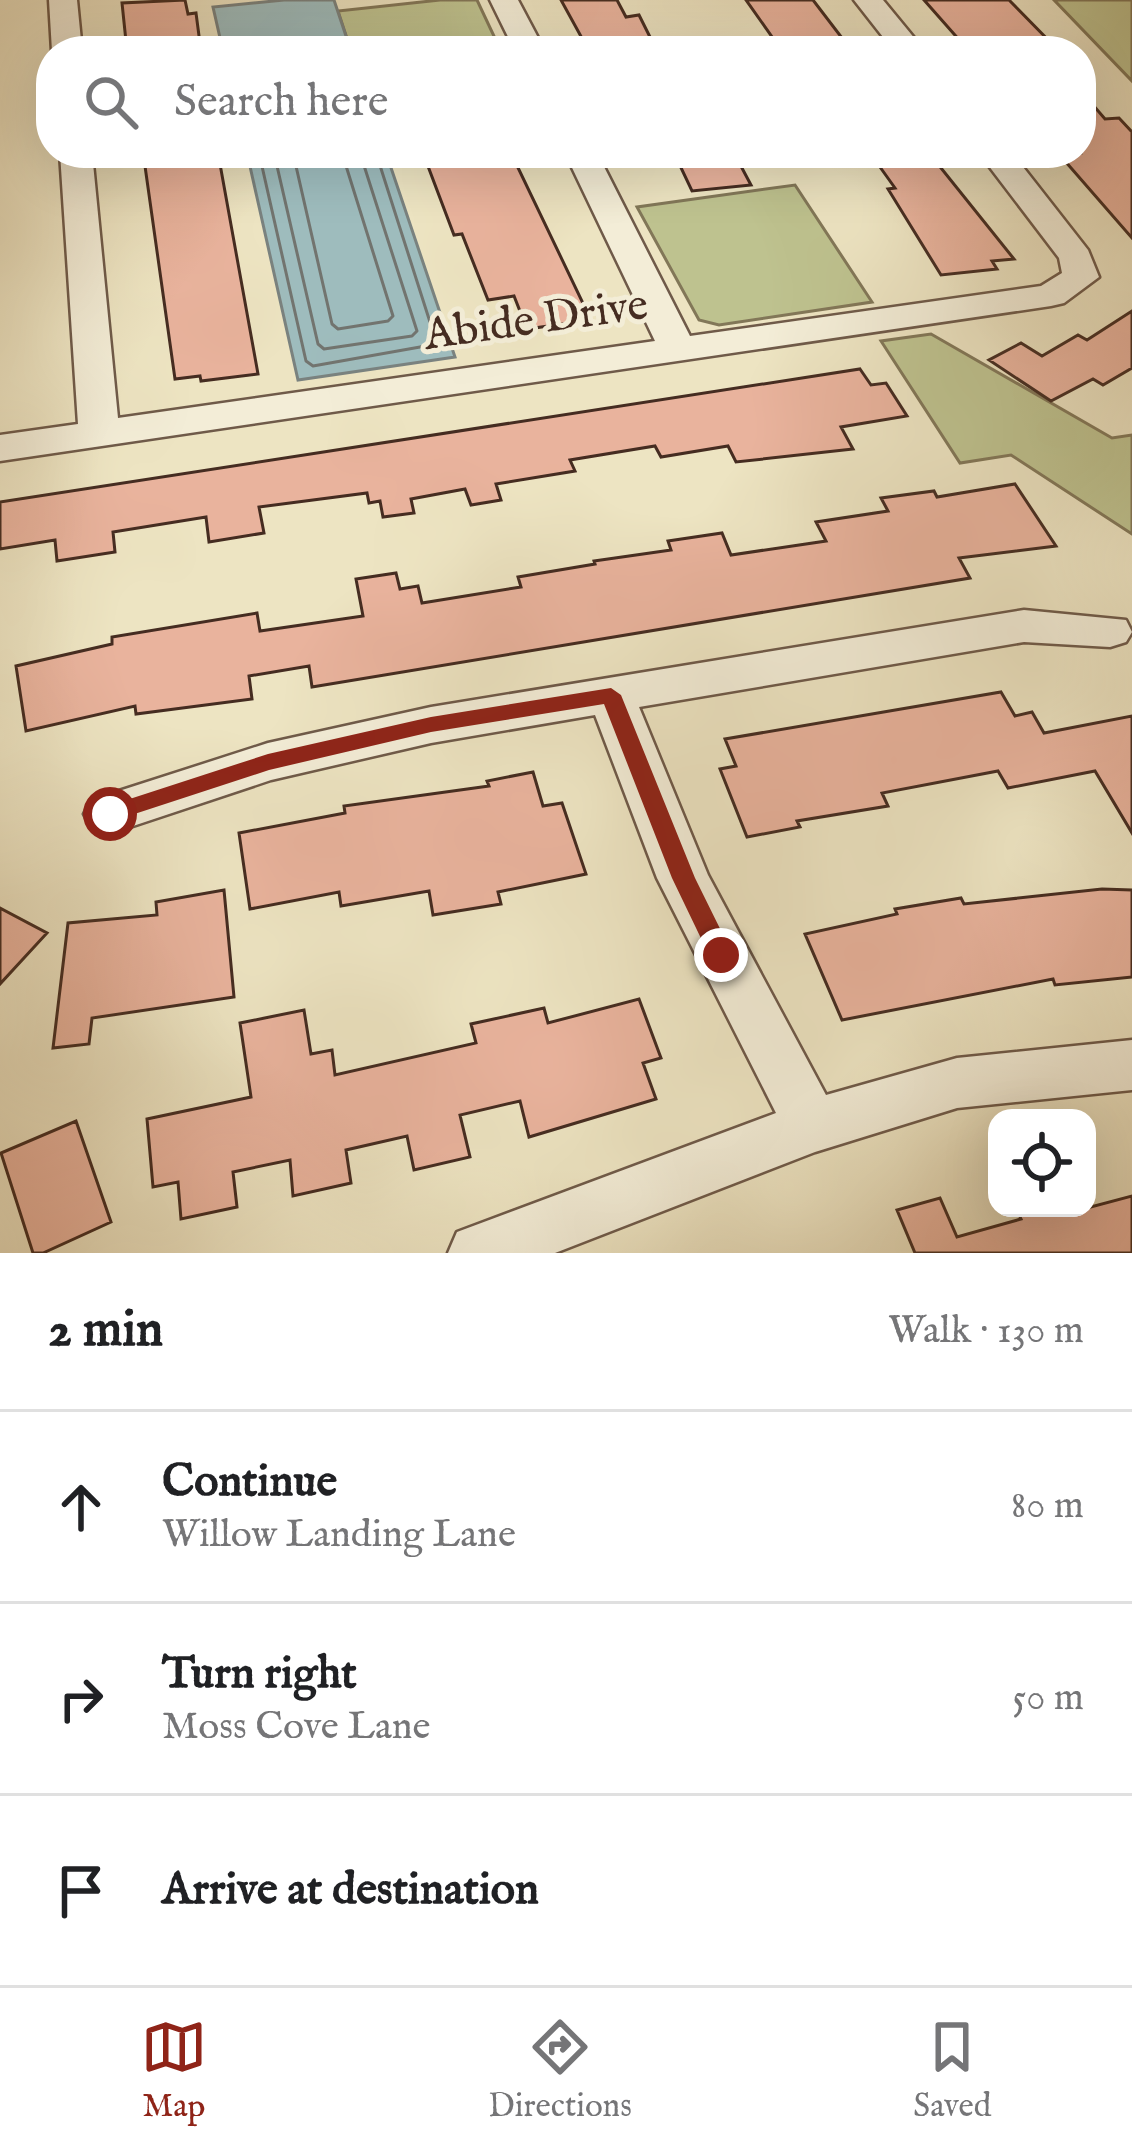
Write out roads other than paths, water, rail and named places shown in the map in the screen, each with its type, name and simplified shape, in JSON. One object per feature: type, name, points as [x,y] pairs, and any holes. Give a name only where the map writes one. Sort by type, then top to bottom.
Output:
[{"type":"street","points":[[63,0],[66,36]]},
{"type":"street","points":[[504,0],[522,36]]},
{"type":"street","points":[[868,0],[898,36]]},
{"type":"street","points":[[77,168],[99,433]]},
{"type":"street","points":[[588,168],[678,349]]},
{"type":"street","name":"Abide Drive","points":[[0,448],[1051,295],[1081,277],[1076,257],[1007,168]]},
{"type":"street","points":[[110,814],[268,762],[431,724],[1024,626],[1110,631]]},
{"type":"street","points":[[611,695],[683,878],[812,1126]]},
{"type":"street","points":[[479,1253],[812,1126],[957,1083],[1132,1065]]},
{"type":"water","points":[[334,0],[346,36],[220,36],[213,7]]},
{"type":"water","points":[[250,168],[391,168],[455,357],[298,380]]}]
